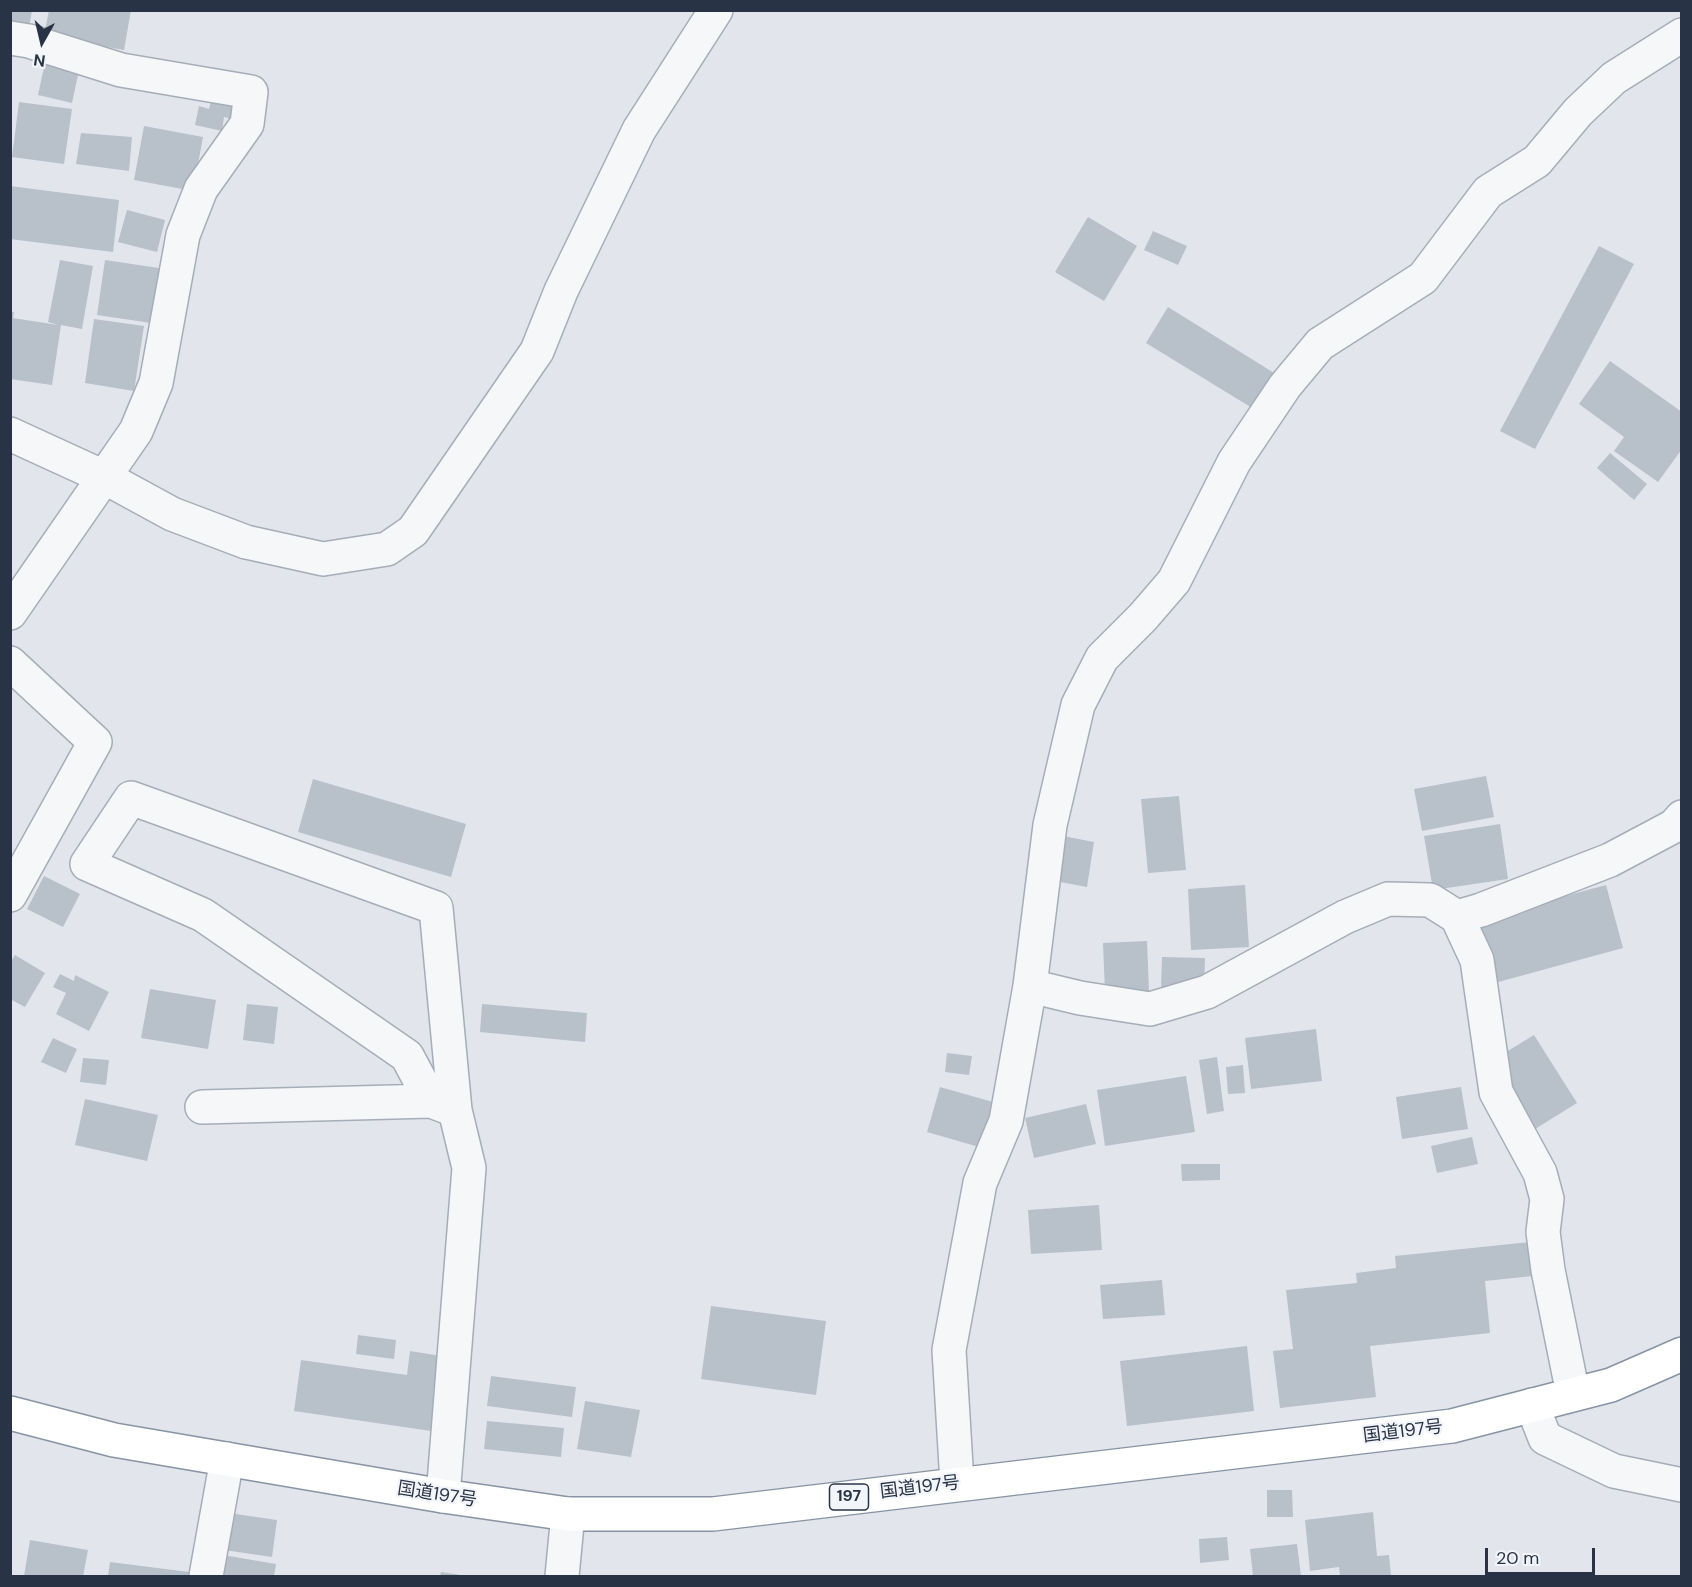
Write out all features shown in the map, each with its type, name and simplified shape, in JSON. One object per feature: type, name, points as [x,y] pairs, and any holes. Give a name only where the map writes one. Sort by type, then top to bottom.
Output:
[{"type":"highway","name":"国道197号","points":[[10,1413],[114,1440],[442,1496],[568,1514],[713,1514],[1452,1426],[1611,1385],[1682,1354]]},
{"type":"street","points":[[10,434],[106,478],[172,514],[246,542],[323,559],[387,549],[413,531],[537,351],[561,291],[639,130],[716,10]]},
{"type":"street","points":[[957,1484],[949,1350],[980,1183],[1006,1121],[1030,986],[1050,825],[1078,705],[1102,658],[1143,618],[1174,581],[1234,462],[1285,386],[1320,344],[1384,305],[1422,278],[1488,192],[1537,161],[1578,112],[1614,78],[1682,35]]},
{"type":"street","points":[[10,38],[29,40],[121,70],[251,92],[247,124],[201,189],[183,235],[156,383],[136,431],[106,478],[10,613]]},
{"type":"street","points":[[10,663],[95,742],[10,895]]},
{"type":"street","points":[[442,1496],[469,1168],[443,1105],[407,1056],[203,915],[87,864],[131,798],[436,908],[443,1105]]},
{"type":"street","points":[[1457,917],[1481,910],[1610,860],[1674,826],[1682,817]]},
{"type":"street","points":[[1030,986],[1080,998],[1150,1009],[1207,992],[1344,917],[1388,899],[1430,900],[1457,917],[1477,960],[1496,1092],[1540,1173],[1547,1199],[1544,1232],[1548,1270],[1573,1394]]},
{"type":"street","points":[[202,1107],[443,1105]]},
{"type":"street","points":[[1532,1405],[1545,1438],[1614,1471],[1682,1485]]},
{"type":"street","points":[[207,1576],[227,1459]]},
{"type":"street","points":[[562,1576],[568,1514]]},
{"type":"building","points":[[10,10],[32,10],[29,28],[10,25]]},
{"type":"building","points":[[49,10],[131,10],[124,50],[44,36]]},
{"type":"building","points":[[46,58],[80,66],[72,103],[38,95]]},
{"type":"building","points":[[212,98],[236,104],[232,119],[224,117],[222,131],[195,125],[199,106],[209,109]]},
{"type":"building","points":[[19,102],[72,109],[64,164],[12,157]]},
{"type":"building","points":[[144,126],[203,137],[193,191],[134,180]]},
{"type":"building","points":[[81,133],[132,137],[129,171],[76,164]]},
{"type":"building","points":[[10,186],[119,200],[113,252],[10,239]]},
{"type":"building","points":[[127,210],[165,220],[157,252],[118,242]]},
{"type":"building","points":[[1088,217],[1137,246],[1104,301],[1055,272]]},
{"type":"building","points":[[1153,231],[1187,246],[1178,265],[1144,250]]},
{"type":"building","points":[[1599,246],[1634,264],[1535,449],[1500,431]]},
{"type":"building","points":[[60,260],[93,266],[82,329],[61,325],[52,385],[10,379],[10,312],[14,312],[13,318],[58,325],[48,322]]},
{"type":"building","points":[[105,260],[159,268],[151,323],[97,315]]},
{"type":"building","points":[[1168,307],[1279,376],[1257,411],[1146,343]]},
{"type":"building","points":[[94,319],[144,326],[134,391],[85,383]]},
{"type":"building","points":[[1610,361],[1682,412],[1682,449],[1658,482],[1614,451],[1624,437],[1579,404]]},
{"type":"building","points":[[1610,453],[1647,484],[1634,500],[1597,468]]},
{"type":"building","points":[[1486,776],[1494,817],[1422,831],[1414,789]]},
{"type":"building","points":[[313,779],[466,824],[451,877],[298,832]]},
{"type":"building","points":[[1179,796],[1186,870],[1148,873],[1141,799]]},
{"type":"building","points":[[1500,824],[1508,879],[1433,890],[1424,836]]},
{"type":"building","points":[[1063,836],[1094,842],[1087,887],[1055,881]]},
{"type":"building","points":[[44,876],[80,894],[63,927],[27,909]]},
{"type":"building","points":[[1245,885],[1249,947],[1191,950],[1188,889]]},
{"type":"building","points":[[1606,885],[1623,948],[1491,984],[1473,921]]},
{"type":"building","points":[[1147,941],[1149,991],[1105,993],[1103,943]]},
{"type":"building","points":[[15,955],[45,973],[25,1007],[10,999],[10,963]]},
{"type":"building","points":[[1162,957],[1205,958],[1204,990],[1161,989]]},
{"type":"building","points":[[60,974],[74,981],[75,975],[109,992],[89,1031],[56,1014],[66,993],[53,987]]},
{"type":"building","points":[[150,989],[216,1000],[208,1049],[141,1038]]},
{"type":"building","points":[[247,1004],[278,1007],[274,1044],[243,1040]]},
{"type":"building","points":[[482,1004],[587,1013],[585,1042],[480,1032]]},
{"type":"building","points":[[1316,1029],[1322,1081],[1251,1089],[1245,1038]]},
{"type":"building","points":[[1534,1035],[1577,1103],[1535,1129],[1493,1060]]},
{"type":"building","points":[[53,1038],[77,1049],[66,1073],[41,1062]]},
{"type":"building","points":[[947,1053],[972,1056],[969,1075],[945,1072]]},
{"type":"building","points":[[1217,1057],[1224,1111],[1207,1114],[1199,1060]]},
{"type":"building","points":[[83,1058],[109,1060],[106,1085],[80,1082]]},
{"type":"building","points":[[1243,1065],[1245,1093],[1228,1094],[1226,1067]]},
{"type":"building","points":[[1186,1076],[1195,1132],[1105,1146],[1097,1090]]},
{"type":"building","points":[[940,1087],[993,1102],[979,1147],[927,1132]]},
{"type":"building","points":[[1461,1087],[1468,1129],[1402,1139],[1396,1097]]},
{"type":"building","points":[[85,1099],[158,1115],[147,1161],[75,1145]]},
{"type":"building","points":[[1086,1104],[1096,1144],[1034,1158],[1025,1118]]},
{"type":"building","points":[[1472,1137],[1478,1164],[1437,1173],[1431,1146]]},
{"type":"building","points":[[1181,1164],[1220,1164],[1220,1180],[1182,1181]]},
{"type":"building","points":[[1099,1205],[1102,1250],[1031,1254],[1028,1210]]},
{"type":"building","points":[[1530,1242],[1533,1276],[1485,1281],[1490,1333],[1370,1346],[1376,1397],[1280,1408],[1273,1351],[1293,1349],[1286,1290],[1357,1283],[1356,1273],[1396,1268],[1395,1256]]},
{"type":"building","points":[[1162,1280],[1165,1315],[1103,1319],[1100,1285]]},
{"type":"building","points":[[711,1306],[826,1321],[816,1395],[701,1379]]},
{"type":"building","points":[[358,1335],[396,1340],[394,1359],[356,1354]]},
{"type":"building","points":[[1247,1346],[1254,1411],[1127,1426],[1120,1361]]},
{"type":"building","points":[[410,1351],[442,1356],[431,1431],[294,1411],[301,1360],[407,1375]]},
{"type":"building","points":[[491,1376],[576,1387],[572,1417],[487,1406]]},
{"type":"building","points":[[585,1401],[640,1410],[631,1457],[577,1449]]},
{"type":"building","points":[[487,1421],[564,1428],[561,1457],[484,1449]]},
{"type":"building","points":[[1267,1490],[1292,1490],[1293,1517],[1267,1517]]},
{"type":"building","points":[[1373,1512],[1377,1556],[1389,1555],[1391,1576],[1340,1576],[1339,1567],[1310,1571],[1305,1520]]},
{"type":"building","points":[[229,1513],[277,1520],[272,1557],[224,1550]]},
{"type":"building","points":[[1227,1537],[1229,1560],[1200,1563],[1199,1539]]},
{"type":"building","points":[[30,1540],[88,1550],[83,1576],[24,1576]]},
{"type":"building","points":[[1297,1544],[1301,1576],[1253,1576],[1250,1549]]},
{"type":"building","points":[[217,1554],[276,1564],[274,1576],[214,1576]]},
{"type":"building","points":[[110,1562],[189,1572],[188,1576],[108,1576]]},
{"type":"building","points":[[441,1572],[461,1575],[461,1576],[440,1576]]}]
